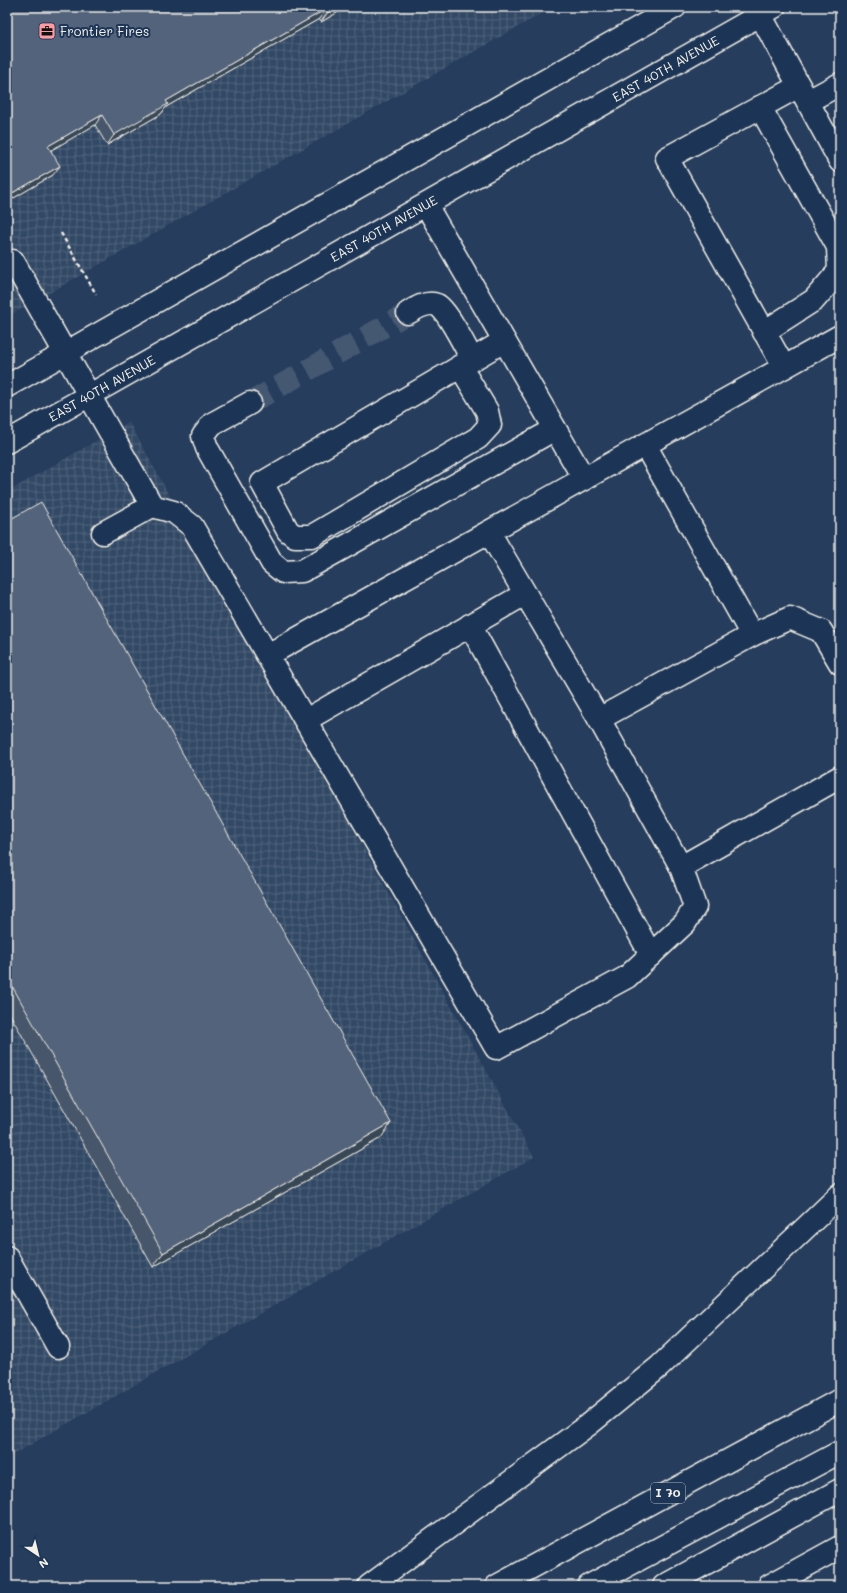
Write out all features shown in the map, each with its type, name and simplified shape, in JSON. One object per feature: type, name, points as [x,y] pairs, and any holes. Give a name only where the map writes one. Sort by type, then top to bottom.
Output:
[{"type":"main road","points":[[7,386],[675,7]]},
{"type":"main road","points":[[764,10],[803,93],[840,161]]},
{"type":"main road","name":"EAST 40TH AVENUE","points":[[7,442],[426,205],[764,10]]},
{"type":"main road","points":[[784,367],[666,158],[760,107],[803,93],[840,84]]},
{"type":"main road","points":[[760,107],[838,247],[839,271],[814,300],[764,332]]},
{"type":"main road","points":[[426,205],[584,479]]},
{"type":"main road","points":[[13,261],[152,506]]},
{"type":"main road","points":[[408,313],[422,304],[436,305],[444,312],[466,363],[487,411],[490,425],[478,438],[312,536],[295,536],[288,531],[262,483],[466,363],[504,341]]},
{"type":"main road","points":[[268,655],[840,336]]},
{"type":"main road","points":[[250,403],[212,424],[203,436],[207,448],[272,563],[283,572],[302,572],[555,429]]},
{"type":"main road","points":[[645,445],[752,635]]},
{"type":"main road","points":[[103,533],[152,506],[174,512],[192,526],[496,1048],[627,977],[685,923],[695,907],[681,867],[599,719],[489,532]]},
{"type":"main road","points":[[306,720],[525,594]]},
{"type":"main road","points":[[599,719],[752,635],[790,618],[821,631],[840,663]]},
{"type":"main road","points":[[470,625],[651,955]]},
{"type":"main road","points":[[681,867],[840,777]]},
{"type":"main road","points":[[369,1586],[588,1425],[659,1367],[840,1195]]},
{"type":"main road","points":[[7,1256],[58,1347]]},
{"type":"main road","name":"I 70","points":[[497,1586],[840,1400]]},
{"type":"main road","points":[[589,1586],[840,1452]]},
{"type":"main road","points":[[664,1586],[840,1490]]},
{"type":"main road","points":[[769,1586],[840,1547]]},
{"type":"path","points":[[61,233],[96,294]]},
{"type":"shaded area","points":[[7,7],[553,7],[7,317]]},
{"type":"shaded area","points":[[129,422],[534,1157],[7,1458],[7,492]]},
{"type":"building","points":[[7,7],[337,7],[328,12],[326,9],[166,101],[168,104],[114,135],[102,115],[48,146],[60,166],[7,196]]},
{"type":"building","points":[[41,502],[391,1123],[163,1253],[7,977],[7,521]]},
{"type":"tunnel","points":[[250,403],[408,313]]},
{"type":"place","name":"Frontier Fires","points":[[47,31]]}]
